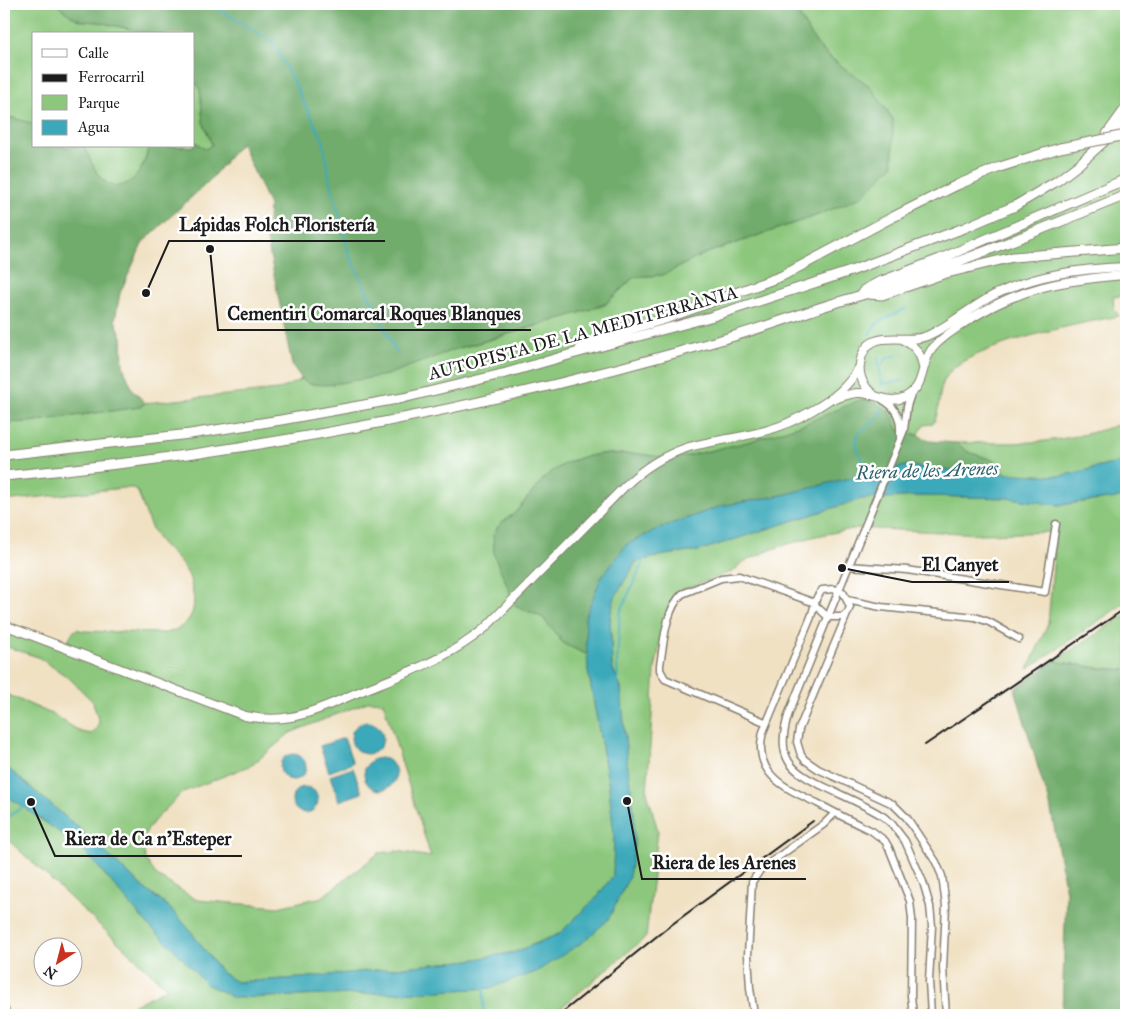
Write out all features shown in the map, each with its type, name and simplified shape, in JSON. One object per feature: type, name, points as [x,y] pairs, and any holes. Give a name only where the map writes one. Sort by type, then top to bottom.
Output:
[{"type":"highway","points":[[1103,141],[1126,108]]},
{"type":"highway","name":"AUTOPISTA DE LA MEDITERRÀNIA","points":[[4,455],[190,434],[307,416],[432,391],[506,373],[728,312],[851,271],[964,228],[1015,206],[1043,191],[1078,165],[1126,119]]},
{"type":"highway","points":[[572,354],[600,338],[665,319],[782,276],[957,185],[1000,167],[1060,148],[1126,135]]},
{"type":"highway","points":[[850,298],[877,283],[940,259],[1126,178]]},
{"type":"highway","points":[[4,476],[168,458],[245,447],[453,409],[528,391],[714,342],[864,294],[969,257],[1126,195]]},
{"type":"highway","points":[[864,294],[882,295],[943,274],[1013,258],[1126,248]]},
{"type":"main road","points":[[4,625],[245,716],[267,719],[299,715],[445,656],[472,638],[624,487],[655,462],[688,448],[778,427],[831,400],[846,388],[860,366],[866,350],[876,342],[888,337],[917,339],[928,336],[984,300],[1025,282],[1069,272],[1126,266]]},
{"type":"main road","points":[[831,400],[858,393],[879,398],[899,399],[911,394],[919,384],[929,353],[940,340],[1000,302],[1050,284],[1084,278],[1126,275]]},
{"type":"main road","points":[[901,339],[912,345],[919,353],[923,374]]},
{"type":"main road","points":[[860,366],[864,383],[879,398]]},
{"type":"street","points":[[911,394],[907,406],[905,426],[786,722],[783,736],[785,753],[790,765],[799,774],[884,817],[905,841],[923,882],[930,906],[932,926],[929,981],[931,1015]]},
{"type":"street","points":[[879,398],[892,406],[899,418],[899,441]]},
{"type":"street","points":[[848,566],[907,570],[1045,592],[1056,524]]},
{"type":"street","points":[[768,722],[665,678],[660,670],[660,665],[668,620],[678,598],[682,594],[721,578],[746,577],[815,604],[828,617],[843,617],[846,614]]},
{"type":"street","points":[[913,1015],[911,996],[912,910],[908,892],[893,854],[885,841],[872,831],[787,788],[772,776],[764,763],[761,741],[811,617],[817,596],[822,590],[839,590],[846,596],[850,607],[799,729],[797,742],[801,754],[811,765],[882,798],[901,810],[936,862],[942,876],[946,906],[943,968],[946,1015]]},
{"type":"street","points":[[848,600],[862,604],[975,617],[989,622],[1018,638]]},
{"type":"street","points":[[850,607],[862,604]]},
{"type":"street","points":[[811,617],[821,612]]},
{"type":"street","points":[[836,618],[837,636]]},
{"type":"street","points":[[754,1015],[748,972],[752,882],[760,870],[824,824],[835,813]]},
{"type":"street","points":[[4,1008],[7,1015]]},
{"type":"green space","points":[[4,4],[56,4],[78,20],[99,22],[143,32],[32,32],[32,123],[13,118],[4,118]]},
{"type":"green space","points":[[56,4],[792,4],[816,43],[826,55],[870,86],[893,119],[893,165],[861,197],[821,214],[704,254],[663,275],[634,277],[605,304],[453,350],[387,375],[327,385],[309,384],[302,379],[292,365],[267,240],[269,205],[241,143],[208,182],[143,242],[120,293],[115,320],[122,337],[123,366],[132,389],[145,403],[140,407],[29,422],[4,423],[4,118],[13,118],[32,123],[32,148],[84,148],[94,168],[103,180],[111,185],[120,186],[134,178],[144,163],[148,148],[195,148],[195,142],[205,149],[212,145],[203,122],[200,89],[195,82],[195,32],[143,32],[99,22],[82,21],[71,16]]},
{"type":"green space","points":[[792,4],[1126,4],[1126,296],[1113,297],[1114,309],[1119,316],[1040,333],[993,348],[963,361],[952,369],[944,380],[933,424],[924,425],[918,435],[898,430],[804,424],[748,442],[674,459],[640,454],[601,454],[583,457],[566,463],[546,476],[514,514],[507,518],[516,606],[542,617],[564,644],[588,655],[588,670],[609,787],[614,835],[613,876],[596,898],[559,934],[515,952],[471,960],[301,978],[236,982],[221,972],[188,928],[160,900],[4,765],[4,693],[54,715],[81,732],[91,734],[99,723],[93,702],[69,678],[38,657],[4,646],[4,621],[65,645],[72,633],[77,629],[83,631],[166,633],[186,623],[194,605],[194,597],[191,582],[183,566],[155,534],[138,492],[133,488],[4,501],[4,423],[29,422],[140,407],[145,403],[278,390],[302,379],[309,384],[476,344],[605,305],[634,277],[663,275],[704,254],[821,214],[837,62],[817,43]],"holes":[[[370,701],[383,702],[431,857],[397,851],[379,853],[322,897],[278,907],[197,900],[157,876],[146,860],[142,844],[146,832],[154,821],[183,792],[252,765],[290,733]]]},
{"type":"green space","points":[[195,82],[200,89],[203,122],[212,145],[205,149],[195,142]]},
{"type":"green space","points":[[84,148],[148,148],[144,163],[134,178],[127,184],[120,186],[111,185],[103,180],[94,168]]},
{"type":"green space","points":[[862,399],[885,408],[898,430],[918,435],[929,441],[956,443],[968,452],[996,461],[1007,474],[906,466],[783,495],[721,506],[660,528],[627,544],[585,617],[588,655],[564,644],[542,617],[516,606],[494,555],[493,535],[499,525],[514,514],[546,476],[554,470],[583,457],[601,454],[640,454],[674,459],[748,442],[804,424]]},
{"type":"green space","points":[[1126,422],[1126,461],[1060,476],[1007,474],[996,461],[968,452],[956,443],[1023,443],[1056,440],[1092,433]]},
{"type":"green space","points":[[922,496],[1010,498],[1058,505],[1126,497],[1126,602],[1028,669],[1048,624],[1056,532],[982,534],[858,528],[816,536],[775,548],[741,563],[734,571],[679,591],[665,620],[655,669],[647,792],[658,831],[646,937],[552,1015],[115,1015],[167,988],[4,836],[4,794],[81,847],[148,925],[233,998],[490,988],[608,920],[634,813],[627,761],[621,688],[612,667],[610,616],[615,597],[636,562],[664,555],[698,551],[861,499]]},
{"type":"green space","points":[[1126,615],[1126,670],[1054,661]]},
{"type":"green space","points":[[1054,661],[1126,670],[1126,1015],[1062,1015],[1066,892],[1049,799],[1015,689]]},
{"type":"water","points":[[1126,461],[1126,497],[1058,505],[1010,498],[922,496],[861,499],[698,551],[664,555],[636,562],[615,597],[610,616],[612,667],[621,688],[627,761],[634,813],[634,846],[629,877],[608,920],[583,942],[536,972],[490,988],[234,998],[206,984],[172,947],[148,925],[81,847],[4,794],[4,765],[74,824],[145,889],[171,909],[188,928],[221,972],[236,982],[301,978],[471,960],[515,952],[559,934],[596,898],[613,876],[614,835],[609,787],[588,670],[585,617],[601,578],[627,544],[660,528],[721,506],[783,495],[906,466],[971,472],[1060,476]]},
{"type":"water","points":[[367,722],[373,723],[378,727],[382,732],[382,744],[378,749],[373,753],[367,754],[361,753],[356,749],[352,744],[351,738],[352,732],[356,727],[361,723]]},
{"type":"water","points":[[344,738],[353,763],[329,772],[320,746]]},
{"type":"water","points":[[293,754],[302,758],[306,767],[302,776],[293,780],[284,776],[280,767],[284,758]]},
{"type":"water","points":[[380,758],[386,759],[391,763],[395,768],[395,780],[391,785],[386,789],[380,790],[374,789],[369,785],[365,780],[364,774],[365,768],[369,763],[374,759]]},
{"type":"water","points":[[353,768],[362,793],[339,801],[330,776]]},
{"type":"water","points":[[305,787],[314,791],[318,800],[314,809],[305,813],[296,809],[292,800],[296,791]]},
{"type":"waterway","points":[[210,4],[273,42],[323,140],[330,180],[349,254],[397,354]]},
{"type":"waterway","points":[[870,335],[875,326],[880,322],[907,308]]},
{"type":"waterway","points":[[880,367],[887,358],[897,355]]},
{"type":"waterway","points":[[878,357],[882,385]]},
{"type":"waterway","points":[[881,384],[903,381]]},
{"type":"waterway","points":[[871,475],[859,454],[856,440],[862,430],[876,420],[882,409]]},
{"type":"waterway","name":"Riera de les Arenes","points":[[618,682],[617,663],[620,613],[644,560]]},
{"type":"waterway","points":[[4,819],[23,807]]},
{"type":"waterway","points":[[483,1015],[484,988]]},
{"type":"railway","points":[[925,745],[1126,608]]},
{"type":"railway","points":[[559,1015],[667,928],[813,821]]},
{"type":"place","name":"Cementiri Comarcal Roques Blanques","points":[[210,249]]},
{"type":"place","name":"Lápidas Folch Floristería","points":[[146,293]]},
{"type":"place","name":"El Canyet","points":[[842,568]]},
{"type":"place","name":"Riera de les Arenes","points":[[627,801]]},
{"type":"place","name":"Riera de Ca n'Esteper","points":[[31,802]]}]
